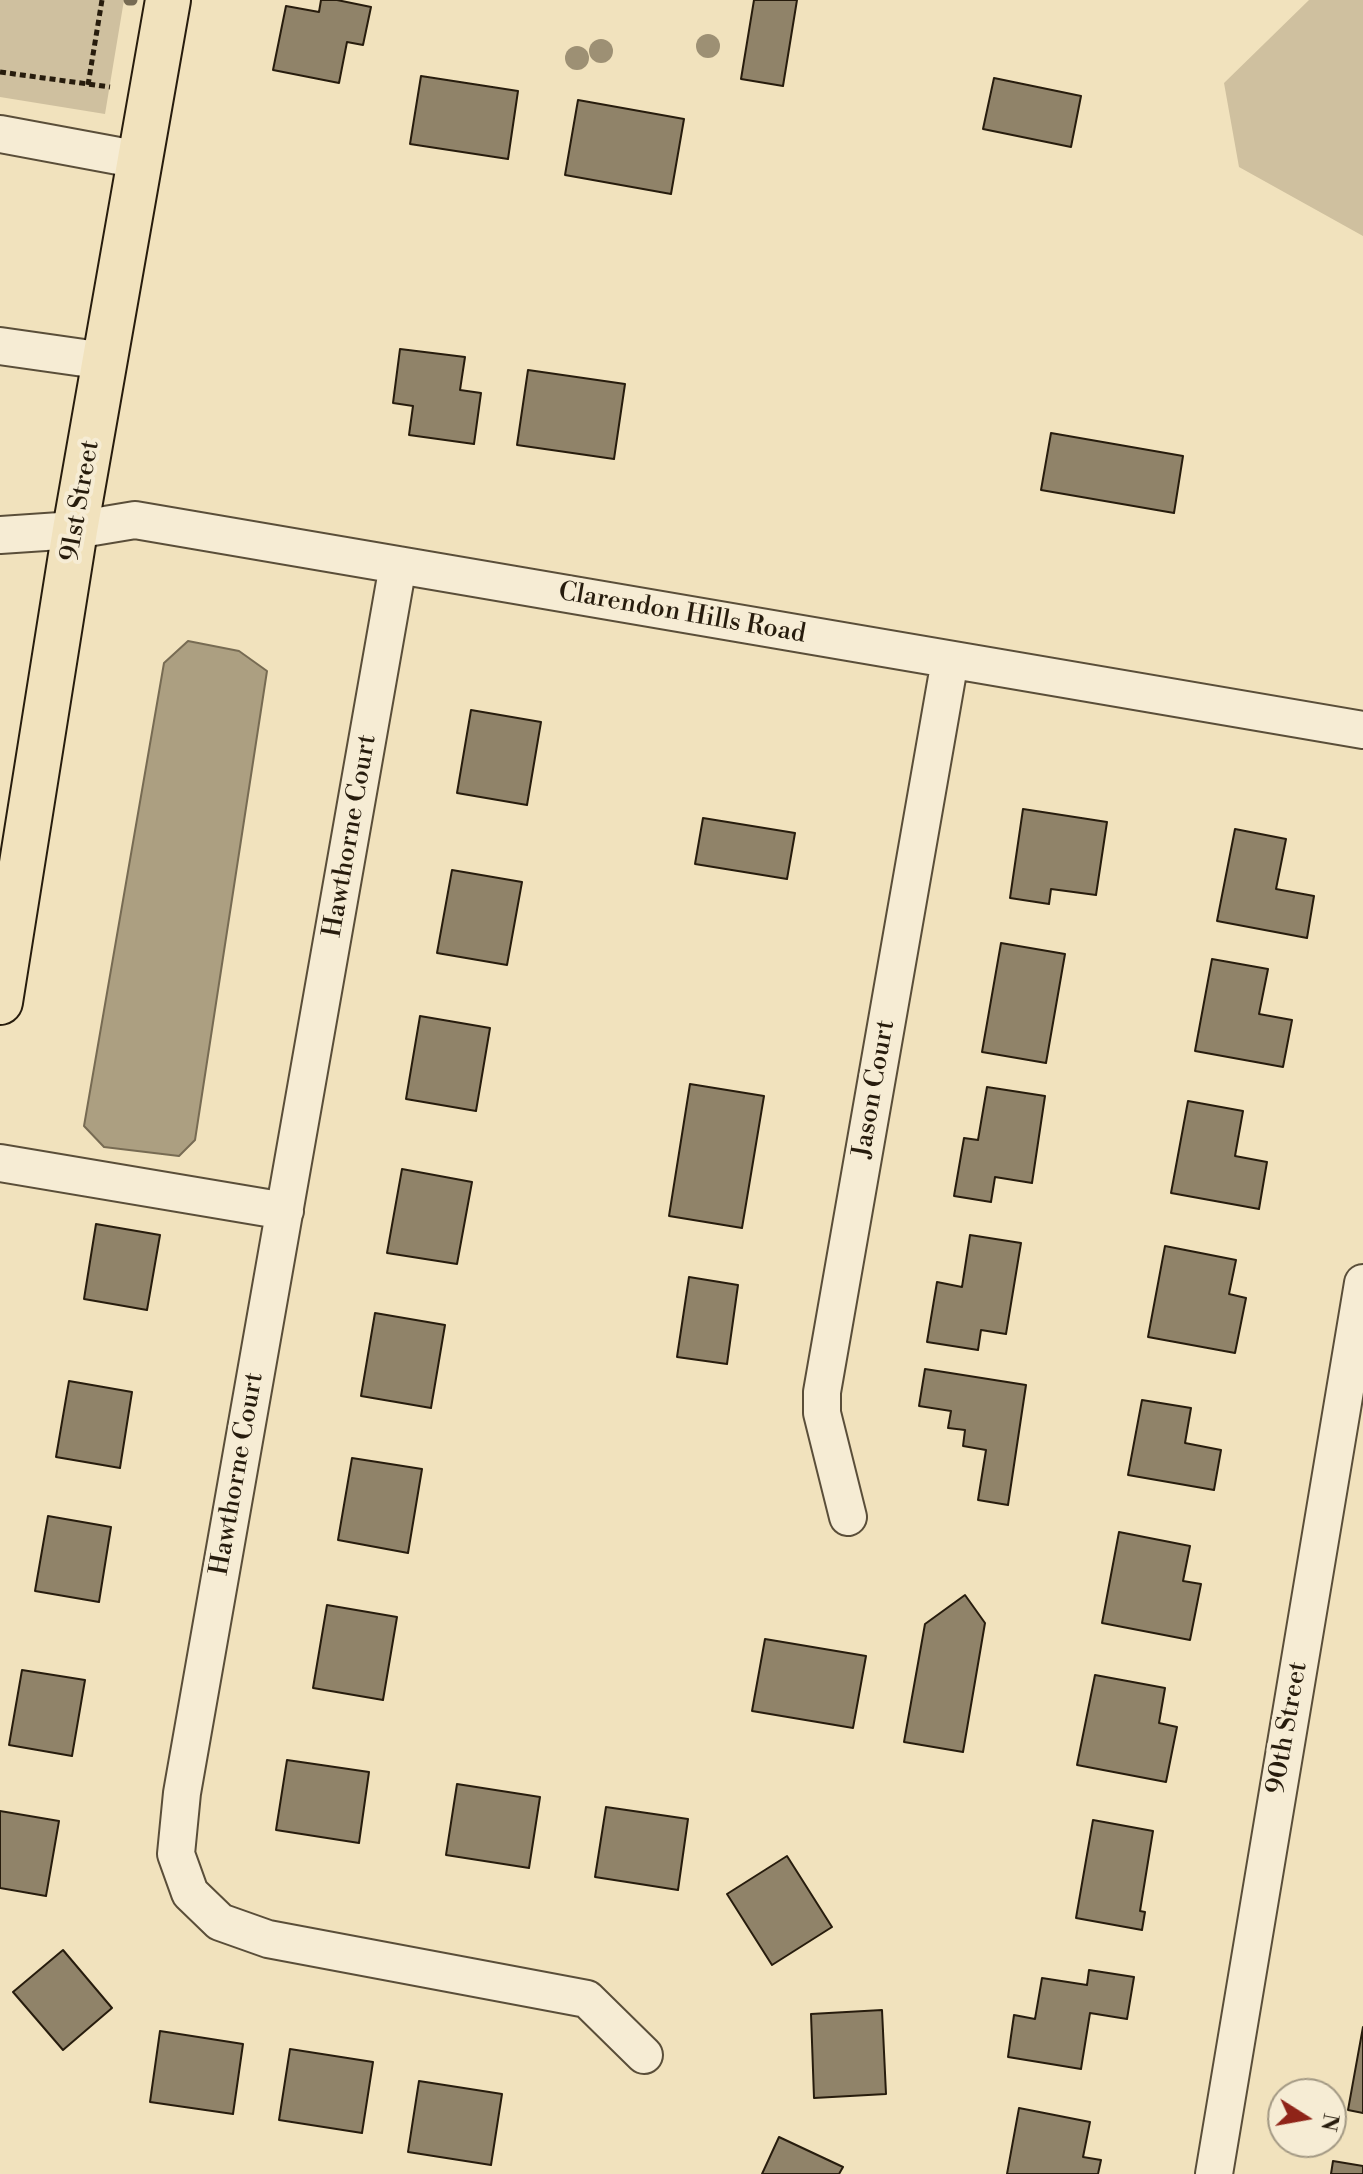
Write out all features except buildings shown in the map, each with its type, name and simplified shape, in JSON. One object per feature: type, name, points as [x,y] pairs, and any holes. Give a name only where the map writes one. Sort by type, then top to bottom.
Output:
[{"type":"main road","name":"91st Street","points":[[0,1002],[75,530],[168,0]]},
{"type":"street","points":[[0,134],[140,160]]},
{"type":"street","points":[[0,346],[105,361]]},
{"type":"street","name":"Clarendon Hills Road","points":[[0,535],[75,530],[135,520],[1363,730]]},
{"type":"street","name":"Hawthorne Court","points":[[398,565],[182,1793],[176,1854],[190,1893],[220,1922],[268,1939],[587,1999],[644,2055]]},
{"type":"street","name":"Jason Court","points":[[848,1517],[822,1413],[822,1392],[950,660]]},
{"type":"street","points":[[0,1163],[285,1211]]},
{"type":"street","name":"90th Street","points":[[1214,2174],[1363,1283]]},
{"type":"path","points":[[88,85],[102,0]]},
{"type":"path","points":[[0,72],[110,87]]},
{"type":"shaded area","points":[[0,0],[124,0],[105,114],[0,97]]},
{"type":"shaded area","points":[[1309,0],[1363,0],[1363,236],[1239,167],[1224,83]]},
{"type":"shaded area","points":[[188,641],[239,651],[267,671],[195,1140],[179,1156],[104,1147],[84,1126],[164,663]]}]
